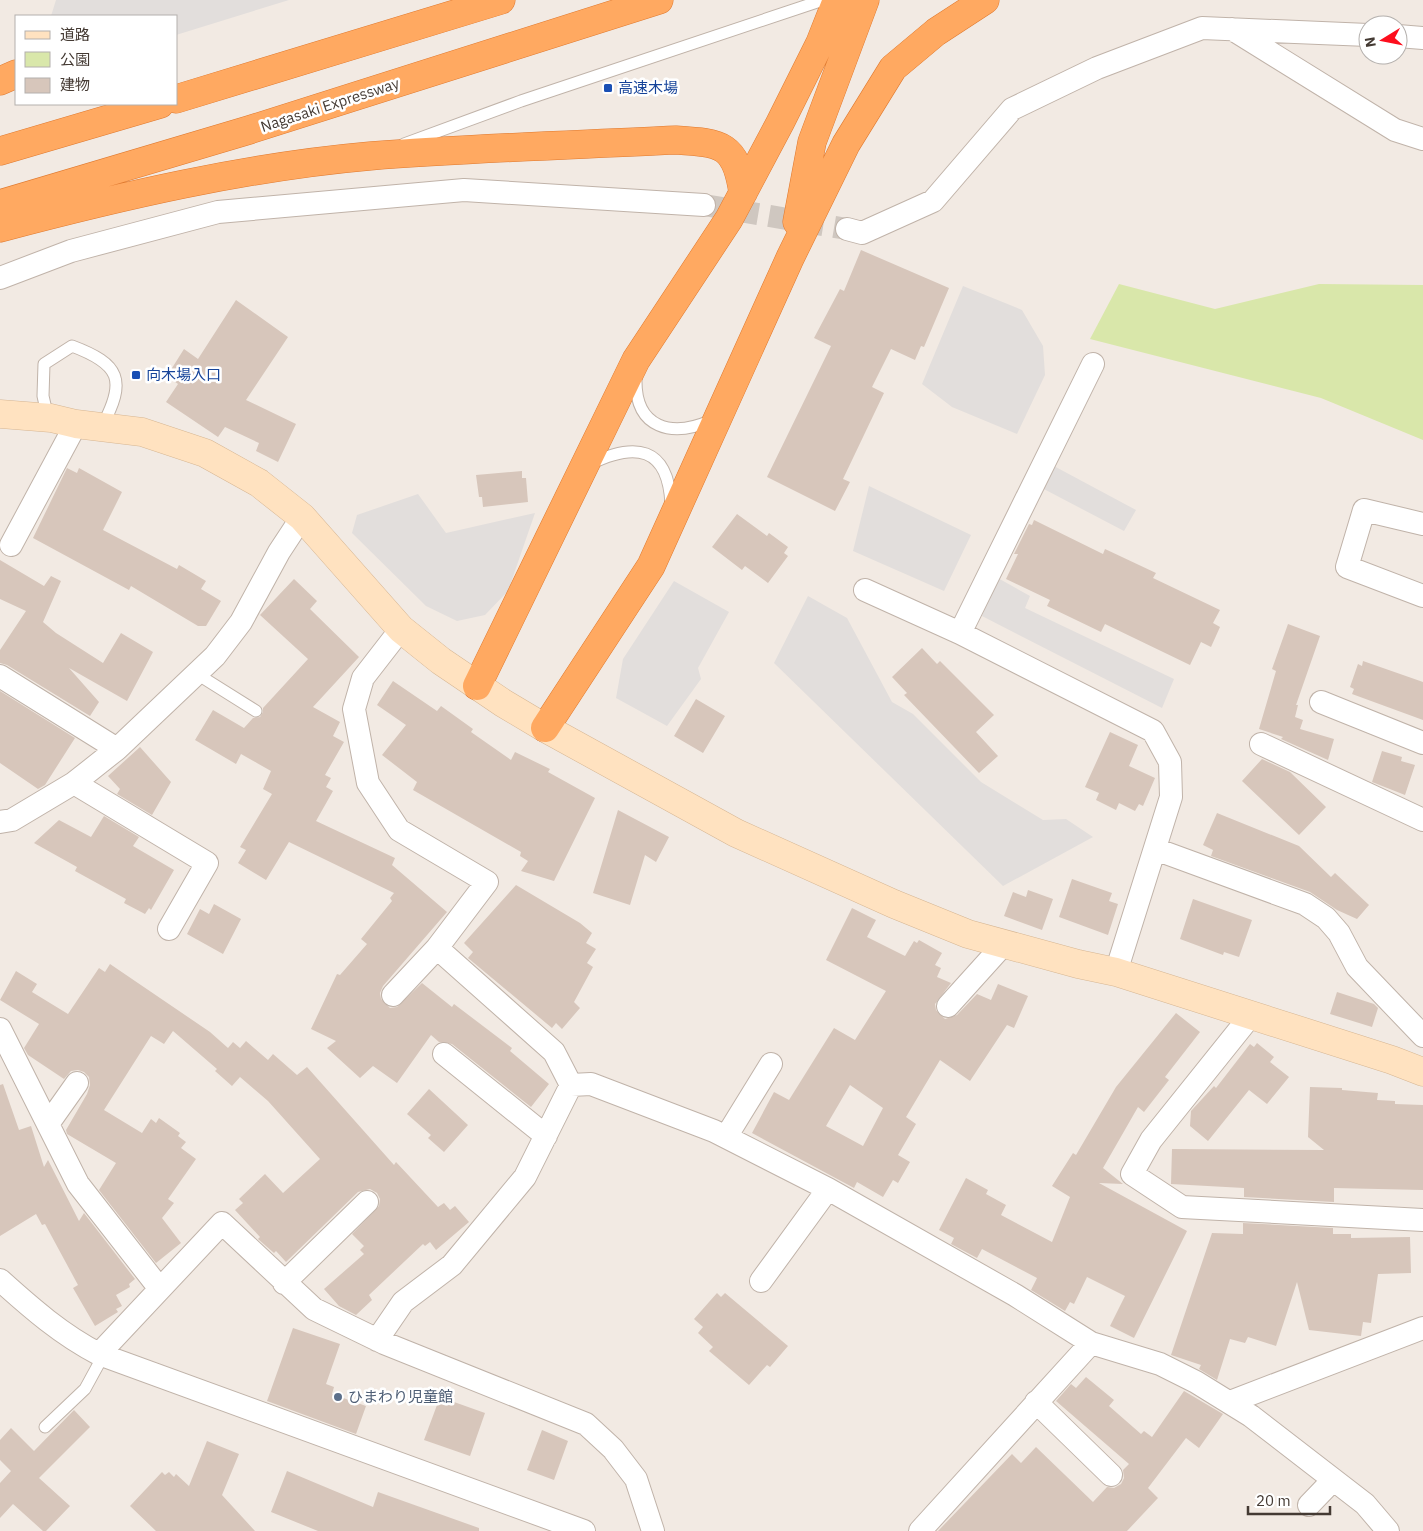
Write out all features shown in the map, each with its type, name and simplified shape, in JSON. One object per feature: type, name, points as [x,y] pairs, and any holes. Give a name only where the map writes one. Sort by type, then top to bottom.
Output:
[{"type":"highway","points":[[178,98],[501,0]]},
{"type":"highway","name":"Nagasaki Expressway","points":[[0,204],[249,130],[659,0]]},
{"type":"highway","points":[[478,686],[636,360],[729,219],[820,43],[838,0]]},
{"type":"highway","points":[[790,258],[812,142],[848,42],[866,0]]},
{"type":"highway","points":[[546,728],[651,566],[790,258],[846,144],[893,68],[936,32],[985,0]]},
{"type":"highway","points":[[0,81],[15,74]]},
{"type":"highway","points":[[0,151],[157,105]]},
{"type":"highway","points":[[0,228],[120,197],[237,175],[369,156],[676,140],[707,142],[728,150],[739,168],[743,193]]},
{"type":"street","points":[[847,229],[862,233],[933,201],[1012,109],[1097,68],[1202,28],[1358,34]]},
{"type":"street","points":[[1232,28],[1395,130],[1423,139]]},
{"type":"street","points":[[1408,37],[1423,38]]},
{"type":"street","points":[[0,278],[71,251],[218,212],[464,190],[704,205]]},
{"type":"street","points":[[960,633],[1093,364]]},
{"type":"street","points":[[0,414],[48,418],[142,432],[205,453],[259,483],[302,517],[372,599],[401,629],[478,686],[546,728],[736,833],[894,904],[968,934],[1078,964],[1116,972],[1252,1014],[1423,1072]]},
{"type":"street","points":[[11,545],[89,425]]},
{"type":"street","points":[[1423,524],[1364,510],[1347,568],[1423,596]]},
{"type":"street","points":[[0,822],[12,820],[74,783],[117,749],[215,656],[241,622],[279,552],[302,517]]},
{"type":"street","points":[[865,590],[960,633],[1153,731],[1170,762],[1171,797],[1116,972]]},
{"type":"street","points":[[393,995],[437,948],[487,882],[399,830],[368,783],[354,709],[363,678],[401,629]]},
{"type":"street","points":[[0,676],[117,749]]},
{"type":"street","points":[[1322,702],[1423,743]]},
{"type":"street","points":[[1261,744],[1423,820]]},
{"type":"street","points":[[74,783],[207,862],[169,930]]},
{"type":"street","points":[[1155,849],[1305,904],[1326,918],[1339,933],[1357,968],[1423,1036]]},
{"type":"street","points":[[948,1006],[1004,944]]},
{"type":"street","points":[[437,948],[554,1052],[571,1085]]},
{"type":"street","points":[[1252,1014],[1151,1140],[1132,1174],[1182,1207],[1423,1220]]},
{"type":"street","points":[[0,1029],[78,1184],[160,1289]]},
{"type":"street","points":[[444,1054],[546,1136]]},
{"type":"street","points":[[726,1137],[771,1064]]},
{"type":"street","points":[[48,1124],[77,1083]]},
{"type":"street","points":[[571,1085],[591,1084],[726,1137],[828,1190],[1015,1295],[1091,1343],[1160,1364],[1230,1402],[1365,1504],[1388,1531]]},
{"type":"street","points":[[377,1340],[403,1302],[452,1265],[525,1177],[571,1085]]},
{"type":"street","points":[[762,1281],[828,1190]]},
{"type":"street","points":[[284,1283],[367,1202]]},
{"type":"street","points":[[101,1355],[222,1223],[314,1309],[377,1340],[586,1424],[613,1449],[636,1479],[653,1531]]},
{"type":"street","points":[[0,1280],[26,1304],[76,1342],[101,1355],[584,1531]]},
{"type":"street","points":[[1230,1402],[1423,1328]]},
{"type":"street","points":[[921,1530],[1091,1343]]},
{"type":"street","points":[[1036,1402],[1111,1474]]},
{"type":"street","points":[[1309,1505],[1333,1480]]},
{"type":"lane","points":[[369,156],[521,101],[823,0]]},
{"type":"lane","points":[[48,418],[43,396],[44,364],[72,346],[90,353],[110,367],[117,380],[116,397],[89,425]]},
{"type":"lane","points":[[636,360],[635,393],[641,408],[651,422],[667,429],[682,429],[699,426],[718,417]]},
{"type":"lane","points":[[584,468],[608,456],[622,452],[635,450],[648,454],[659,463],[666,475],[671,490],[672,520]]},
{"type":"lane","points":[[197,674],[256,711]]},
{"type":"lane","points":[[46,1427],[85,1389],[101,1355]]},
{"type":"green space","points":[[1119,284],[1215,309],[1319,284],[1423,285],[1423,440],[1321,398],[1090,339]]},
{"type":"shaded area","points":[[56,0],[289,0],[178,34],[178,15],[51,15]]},
{"type":"shaded area","points":[[963,286],[1022,310],[1043,346],[1045,375],[1017,434],[952,407],[922,384]]},
{"type":"shaded area","points":[[1052,465],[1136,510],[1124,531],[1040,487]]},
{"type":"shaded area","points":[[869,486],[971,535],[944,591],[853,551]]},
{"type":"shaded area","points":[[418,494],[446,533],[535,513],[508,591],[485,615],[457,621],[426,606],[352,533],[357,515]]},
{"type":"shaded area","points":[[996,577],[1030,596],[1025,608],[1174,679],[1162,708],[982,616]]},
{"type":"shaded area","points":[[674,581],[729,612],[698,668],[701,679],[667,726],[616,698],[623,659]]},
{"type":"shaded area","points":[[808,596],[847,618],[892,702],[913,714],[981,782],[1043,820],[1066,819],[1093,837],[1003,886],[774,663]]},
{"type":"building","points":[[861,250],[949,288],[924,347],[921,346],[915,360],[891,349],[872,387],[884,393],[843,479],[850,482],[835,511],[767,477],[831,346],[814,338],[840,289],[844,291]]},
{"type":"building","points":[[236,300],[288,337],[246,400],[296,424],[278,462],[256,451],[259,443],[225,427],[218,437],[166,402],[178,384],[167,376],[184,349],[198,359]]},
{"type":"building","points":[[67,468],[77,473],[79,468],[122,492],[103,530],[177,569],[179,565],[206,581],[201,589],[221,601],[206,626],[198,626],[131,586],[129,590],[33,538]]},
{"type":"building","points":[[522,471],[522,478],[526,478],[528,502],[483,507],[482,497],[479,497],[476,475]]},
{"type":"building","points":[[737,514],[767,536],[769,533],[788,547],[784,553],[788,556],[768,583],[745,566],[742,570],[712,547]]},
{"type":"building","points":[[1034,520],[1103,554],[1105,549],[1156,573],[1153,578],[1220,610],[1213,623],[1220,627],[1211,647],[1201,642],[1190,665],[1105,624],[1101,632],[1047,606],[1050,600],[1006,579],[1018,554],[1014,554],[1029,524],[1032,525]]},
{"type":"building","points":[[0,560],[44,586],[51,576],[61,581],[43,622],[56,633],[103,663],[121,633],[153,652],[127,701],[69,668],[99,702],[90,716],[7,665],[0,663],[0,650],[26,611],[0,599]]},
{"type":"building","points":[[294,579],[317,601],[310,609],[359,657],[313,707],[340,722],[333,736],[344,742],[325,775],[331,778],[326,787],[333,791],[316,821],[395,858],[392,865],[447,912],[383,986],[380,993],[381,999],[390,1008],[397,1007],[422,983],[452,1007],[454,1004],[512,1048],[510,1051],[549,1084],[531,1107],[452,1044],[439,1042],[431,1035],[397,1083],[373,1066],[360,1078],[327,1048],[336,1041],[311,1029],[337,974],[340,975],[367,944],[361,939],[392,901],[390,898],[394,893],[289,842],[266,880],[238,863],[246,850],[240,847],[272,794],[263,789],[271,771],[241,754],[236,764],[195,740],[213,710],[244,728],[253,718],[260,717],[263,708],[308,659],[260,615]]},
{"type":"building","points":[[1288,624],[1320,636],[1296,705],[1298,705],[1295,717],[1303,720],[1300,729],[1334,739],[1328,760],[1281,739],[1283,737],[1259,729],[1276,671],[1272,669]]},
{"type":"building","points":[[922,648],[937,664],[940,661],[994,715],[976,732],[998,756],[979,773],[904,695],[907,693],[892,677]]},
{"type":"building","points":[[1363,661],[1423,682],[1423,720],[1352,694],[1354,689],[1350,687],[1358,664],[1362,666]]},
{"type":"building","points":[[393,681],[437,711],[441,706],[473,729],[471,732],[511,760],[515,752],[550,769],[548,772],[595,798],[554,881],[521,871],[528,861],[520,856],[521,852],[413,790],[417,782],[382,755],[406,725],[377,705]]},
{"type":"building","points":[[0,691],[75,738],[45,785],[38,789],[0,763]]},
{"type":"building","points":[[696,699],[725,716],[703,753],[674,736]]},
{"type":"building","points":[[1110,732],[1138,745],[1129,766],[1155,778],[1143,806],[1139,804],[1135,811],[1119,803],[1116,810],[1096,800],[1099,793],[1085,787]]},
{"type":"building","points":[[140,747],[171,782],[152,815],[117,794],[120,789],[108,776]]},
{"type":"building","points":[[1382,751],[1402,757],[1401,761],[1415,765],[1405,795],[1372,782]]},
{"type":"building","points":[[1262,759],[1290,772],[1326,807],[1299,835],[1242,781]]},
{"type":"building","points":[[618,810],[669,837],[656,862],[645,855],[630,905],[593,893]]},
{"type":"building","points":[[1217,813],[1299,846],[1331,877],[1335,873],[1369,905],[1357,919],[1337,910],[1310,892],[1211,856],[1213,850],[1203,845]]},
{"type":"building","points":[[104,816],[139,837],[133,846],[174,870],[151,910],[149,908],[145,914],[124,903],[126,899],[75,871],[77,867],[34,843],[59,820],[91,837]]},
{"type":"building","points":[[1072,879],[1112,893],[1109,901],[1118,904],[1108,935],[1059,917]]},
{"type":"building","points":[[516,885],[580,923],[592,933],[586,943],[596,949],[587,963],[593,967],[574,1002],[580,1008],[562,1029],[556,1023],[552,1028],[468,958],[473,952],[464,943]]},
{"type":"building","points":[[1028,890],[1053,899],[1042,930],[1004,916],[1013,892],[1026,897]]},
{"type":"building","points":[[1193,899],[1252,920],[1239,957],[1224,952],[1223,955],[1180,939]]},
{"type":"building","points":[[214,904],[241,919],[223,954],[187,934],[200,909],[209,914]]},
{"type":"building","points":[[852,908],[876,920],[867,937],[905,956],[914,941],[917,943],[919,940],[942,953],[935,965],[941,968],[937,977],[951,983],[935,1004],[936,1010],[945,1019],[957,1015],[977,994],[991,1000],[998,984],[1028,996],[1014,1028],[1007,1025],[970,1081],[940,1060],[906,1117],[916,1124],[898,1155],[910,1162],[898,1183],[893,1180],[883,1197],[857,1182],[854,1188],[752,1133],[774,1092],[789,1100],[834,1028],[855,1040],[886,991],[826,960]],"holes":[[[850,1085],[883,1108],[863,1146],[826,1126]]]},
{"type":"building","points":[[110,964],[210,1032],[228,1048],[233,1042],[240,1048],[246,1041],[268,1060],[273,1054],[297,1075],[307,1067],[394,1165],[396,1162],[438,1207],[444,1203],[450,1210],[455,1206],[469,1222],[436,1250],[430,1242],[425,1246],[423,1244],[369,1295],[372,1300],[356,1315],[339,1306],[324,1289],[364,1254],[360,1250],[364,1246],[352,1234],[379,1206],[380,1199],[377,1193],[370,1189],[358,1192],[286,1262],[276,1251],[274,1253],[258,1239],[260,1237],[235,1210],[243,1203],[239,1199],[265,1174],[283,1193],[320,1159],[268,1101],[240,1077],[232,1086],[215,1071],[217,1069],[173,1031],[164,1044],[151,1036],[104,1110],[142,1133],[151,1119],[156,1123],[159,1118],[180,1133],[178,1136],[186,1142],[181,1148],[196,1159],[168,1199],[174,1203],[162,1218],[181,1243],[156,1263],[99,1190],[116,1163],[67,1134],[66,1130],[87,1094],[90,1085],[89,1077],[84,1072],[78,1070],[71,1071],[64,1079],[28,1055],[24,1048],[39,1024],[0,1000],[16,971],[37,984],[32,992],[68,1014],[99,968],[105,972]]},
{"type":"building","points":[[1337,992],[1374,1004],[1378,1008],[1372,1027],[1330,1014]]},
{"type":"building","points":[[1176,1013],[1200,1032],[1165,1077],[1169,1080],[1144,1112],[1138,1107],[1103,1168],[1123,1184],[1099,1183],[1187,1231],[1134,1338],[1110,1326],[1125,1296],[1087,1277],[1074,1304],[1070,1302],[1065,1311],[1031,1290],[1037,1278],[982,1249],[977,1258],[951,1244],[954,1238],[939,1230],[966,1178],[988,1190],[986,1194],[1006,1205],[1001,1215],[1052,1242],[1070,1197],[1052,1186],[1073,1153],[1076,1155],[1116,1087]]},
{"type":"building","points":[[1257,1043],[1274,1057],[1270,1062],[1289,1077],[1267,1104],[1249,1090],[1208,1141],[1190,1126],[1191,1111],[1214,1086],[1216,1088],[1250,1044],[1254,1047]]},
{"type":"building","points":[[3,1084],[19,1130],[31,1126],[44,1167],[48,1160],[79,1221],[84,1213],[135,1279],[129,1284],[130,1287],[116,1295],[122,1306],[116,1309],[118,1312],[95,1326],[73,1288],[78,1285],[45,1224],[42,1225],[36,1214],[0,1236],[0,1085]]},
{"type":"building","points":[[1310,1087],[1342,1088],[1342,1090],[1378,1093],[1377,1100],[1395,1101],[1395,1104],[1423,1105],[1423,1190],[1334,1188],[1334,1202],[1244,1197],[1244,1188],[1171,1184],[1172,1149],[1324,1150],[1308,1137]]},
{"type":"building","points":[[429,1089],[468,1125],[444,1152],[428,1138],[431,1135],[407,1114]]},
{"type":"building","points":[[1243,1223],[1333,1228],[1333,1234],[1351,1234],[1351,1238],[1410,1237],[1411,1273],[1378,1274],[1371,1323],[1363,1322],[1361,1336],[1309,1330],[1297,1282],[1276,1346],[1248,1337],[1245,1343],[1230,1339],[1217,1380],[1199,1369],[1201,1365],[1171,1355],[1212,1233],[1243,1234]]},
{"type":"building","points":[[717,1293],[721,1297],[725,1293],[788,1346],[770,1367],[767,1365],[749,1385],[709,1351],[713,1347],[698,1333],[703,1327],[694,1319]]},
{"type":"building","points":[[293,1328],[340,1344],[326,1384],[334,1387],[332,1394],[366,1406],[356,1434],[267,1401]]},
{"type":"building","points":[[1086,1377],[1114,1400],[1109,1406],[1141,1434],[1144,1431],[1152,1437],[1184,1391],[1223,1414],[1199,1448],[1186,1438],[1148,1488],[1158,1498],[1127,1531],[938,1531],[1012,1454],[1021,1463],[1036,1447],[1093,1502],[1107,1487],[1114,1488],[1121,1484],[1124,1478],[1123,1470],[1129,1464],[1056,1401],[1071,1384],[1076,1388]]},
{"type":"building","points":[[440,1397],[485,1413],[470,1456],[424,1440]]},
{"type":"building","points":[[74,1410],[90,1427],[39,1478],[70,1506],[46,1531],[43,1531],[13,1504],[0,1518],[0,1483],[11,1471],[0,1460],[0,1440],[11,1428],[34,1451]]},
{"type":"building","points":[[542,1430],[568,1441],[554,1480],[527,1470]]},
{"type":"building","points":[[207,1441],[239,1454],[222,1495],[255,1531],[156,1531],[130,1506],[162,1472],[165,1475],[169,1472],[174,1477],[176,1474],[189,1486]]},
{"type":"building","points":[[287,1471],[373,1507],[378,1492],[479,1528],[479,1531],[318,1531],[271,1512]]},
{"type":"tunnel","points":[[704,205],[847,229]]},
{"type":"place","name":"高速木場","points":[[608,88]]},
{"type":"place","name":"向木場入口","points":[[136,375]]},
{"type":"place","name":"ひまわり児童館","points":[[338,1397]]}]
